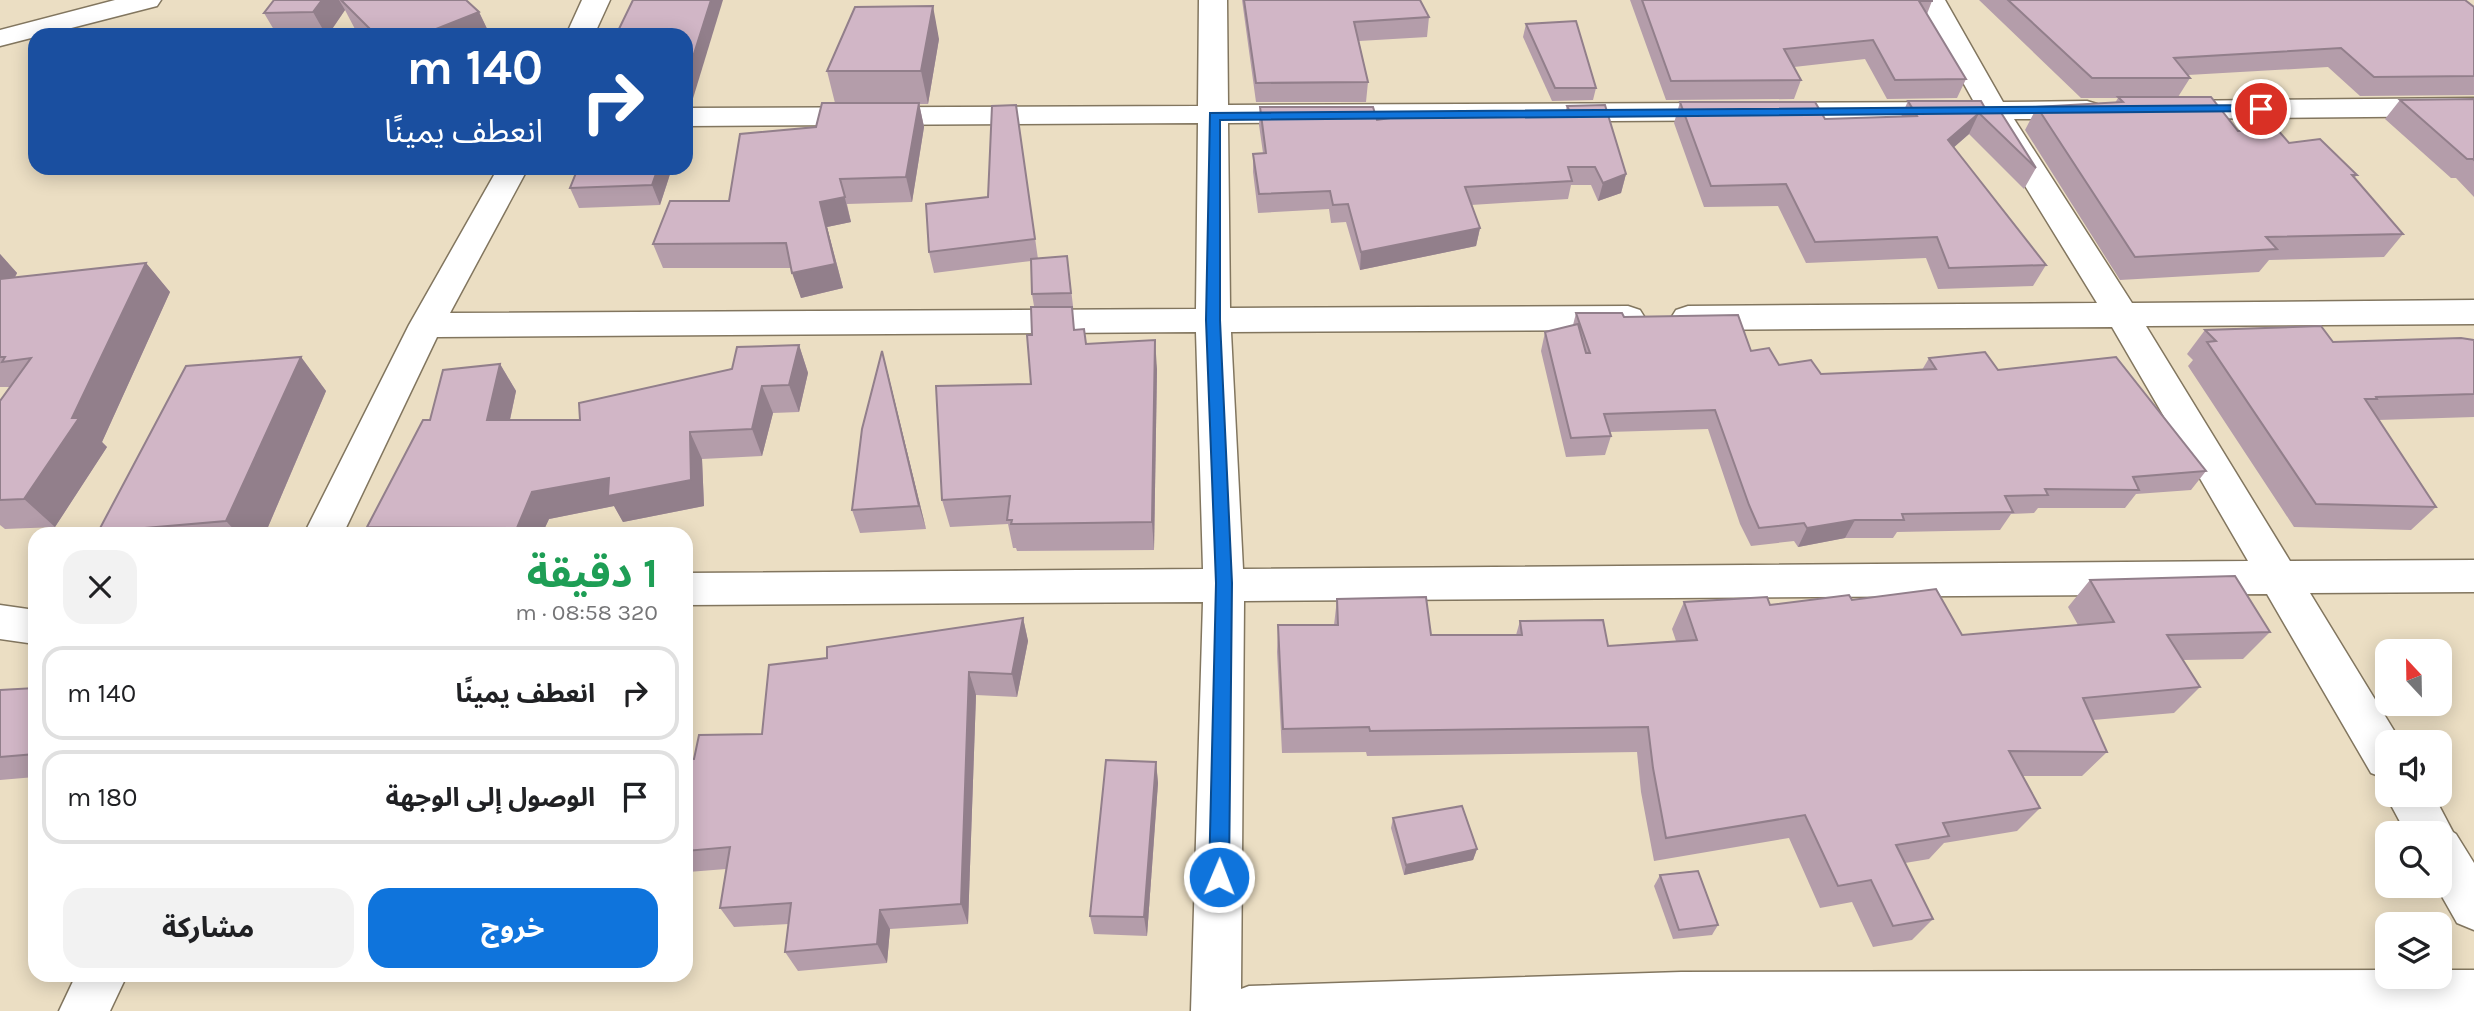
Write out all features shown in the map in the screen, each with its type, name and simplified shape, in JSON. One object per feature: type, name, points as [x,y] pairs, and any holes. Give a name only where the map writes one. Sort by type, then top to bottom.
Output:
[{"type":"street","points":[[39,28],[147,0]]},
{"type":"street","points":[[583,28],[596,0]]},
{"type":"street","points":[[1213,0],[1213,320],[1224,583],[1216,1011]]},
{"type":"street","points":[[1931,0],[1994,111],[2122,315],[2375,739]]},
{"type":"street","points":[[0,38],[28,31]]},
{"type":"street","points":[[693,117],[2474,107]]},
{"type":"street","points":[[326,527],[426,325],[509,175]]},
{"type":"street","points":[[426,325],[2474,312]]},
{"type":"street","points":[[693,589],[2474,576]]},
{"type":"street","points":[[0,622],[28,626]]},
{"type":"street","points":[[2452,869],[2474,907]]},
{"type":"street","points":[[84,1011],[98,982]]},
{"type":"street","points":[[1249,1011],[2474,995]]},
{"type":"building","points":[[274,0],[322,0],[313,12],[264,13]]},
{"type":"building","points":[[341,0],[466,0],[479,12],[439,28],[369,28]]},
{"type":"building","points":[[633,0],[711,0],[693,57],[693,28],[619,28]]},
{"type":"building","points":[[1244,0],[1420,0],[1429,17],[1354,22],[1368,82],[1256,83]]},
{"type":"building","points":[[1642,0],[1932,0],[1919,1],[1966,79],[1895,80],[1873,40],[1784,49],[1801,80],[1671,81]]},
{"type":"building","points":[[2008,0],[2465,0],[2474,7],[2474,76],[2374,77],[2341,48],[2174,58],[2190,78],[2092,78]]},
{"type":"building","points":[[933,6],[921,71],[827,71],[855,7]]},
{"type":"building","points":[[1576,21],[1596,88],[1555,88],[1526,24]]},
{"type":"building","points":[[2118,97],[2211,97],[2238,131],[2277,129],[2289,143],[2320,139],[2357,175],[2352,175],[2403,234],[2266,237],[2277,249],[2135,257],[2037,107],[2123,102]]},
{"type":"building","points":[[2474,99],[2474,160],[2467,159],[2400,100]]},
{"type":"building","points":[[1908,101],[1981,101],[1985,108],[1980,113],[2000,111],[2036,168],[1979,113],[1948,140],[2046,265],[1949,268],[1937,237],[1815,242],[1786,184],[1711,186],[1680,102],[1815,102],[1825,119],[1917,116]]},
{"type":"building","points":[[822,103],[919,103],[906,177],[840,179],[845,197],[820,202],[835,264],[792,273],[786,243],[653,244],[670,201],[729,201],[740,134],[816,127]]},
{"type":"building","points":[[1016,105],[1035,239],[929,252],[926,204],[988,197],[992,106]]},
{"type":"building","points":[[1605,105],[1626,174],[1603,183],[1595,167],[1568,167],[1572,181],[1465,187],[1480,228],[1361,252],[1348,204],[1333,205],[1330,191],[1259,194],[1253,154],[1266,153],[1260,107],[1373,107],[1377,120],[1412,115],[1571,114],[1567,106]]},
{"type":"building","points":[[575,175],[656,175],[652,185],[570,188]]},
{"type":"building","points":[[1067,256],[1071,293],[1032,294],[1031,259]]},
{"type":"building","points":[[146,263],[72,418],[79,418],[24,499],[0,500],[0,401],[31,358],[2,362],[5,357],[0,357],[0,279]]},
{"type":"building","points":[[1031,307],[1072,307],[1074,330],[1084,329],[1086,344],[1155,340],[1152,522],[1011,524],[1012,520],[1007,520],[1010,496],[942,500],[936,386],[1031,384],[1027,335],[1032,335]]},
{"type":"building","points":[[1576,313],[1622,313],[1624,317],[1738,315],[1751,351],[1769,348],[1779,365],[1811,360],[1821,374],[1936,369],[1929,358],[1985,352],[1998,370],[2116,357],[2206,471],[2133,477],[2139,490],[2045,489],[2048,495],[2005,496],[2013,512],[1902,514],[1904,520],[1855,520],[1807,528],[1804,523],[1759,528],[1715,410],[1604,414],[1611,436],[1571,438],[1545,332],[1578,324],[1586,353],[1590,353]]},
{"type":"building","points":[[2321,326],[2333,342],[2461,338],[2474,340],[2474,394],[2365,399],[2436,507],[2316,504],[2207,342],[2216,341],[2205,330]]},
{"type":"building","points":[[799,345],[789,385],[762,386],[752,429],[690,432],[691,480],[608,496],[609,478],[532,492],[517,527],[367,527],[423,420],[430,420],[443,370],[500,364],[487,420],[580,420],[579,403],[732,369],[737,347]]},
{"type":"building","points":[[882,351],[919,506],[852,510],[862,429]]},
{"type":"building","points":[[301,357],[226,521],[156,527],[101,527],[186,366]]},
{"type":"building","points":[[2235,576],[2270,632],[2167,635],[2200,687],[2083,698],[2107,752],[2009,751],[2040,808],[1943,823],[1949,836],[1896,845],[1933,919],[1893,926],[1871,880],[1838,886],[1805,815],[1666,838],[1648,727],[1370,731],[1369,727],[1283,729],[1278,625],[1338,625],[1337,599],[1426,597],[1431,635],[1522,635],[1520,621],[1603,620],[1608,646],[1697,640],[1684,602],[1767,597],[1770,605],[1849,595],[1852,600],[1936,589],[1962,635],[2114,622],[2090,580]]},
{"type":"building","points":[[1023,618],[1012,674],[969,672],[961,904],[880,910],[877,944],[785,952],[791,903],[720,908],[730,847],[693,850],[693,759],[699,735],[762,734],[769,665],[827,658],[827,647]]},
{"type":"building","points":[[28,688],[28,755],[0,757],[0,690]]},
{"type":"building","points":[[1106,760],[1156,762],[1144,917],[1090,916]]},
{"type":"building","points":[[1462,806],[1477,849],[1406,865],[1393,818]]},
{"type":"building","points":[[1698,871],[1718,925],[1679,930],[1660,875]]},
{"type":"route","points":[[1219,877],[1224,583],[1213,320],[1214,116],[2261,109]]}]
